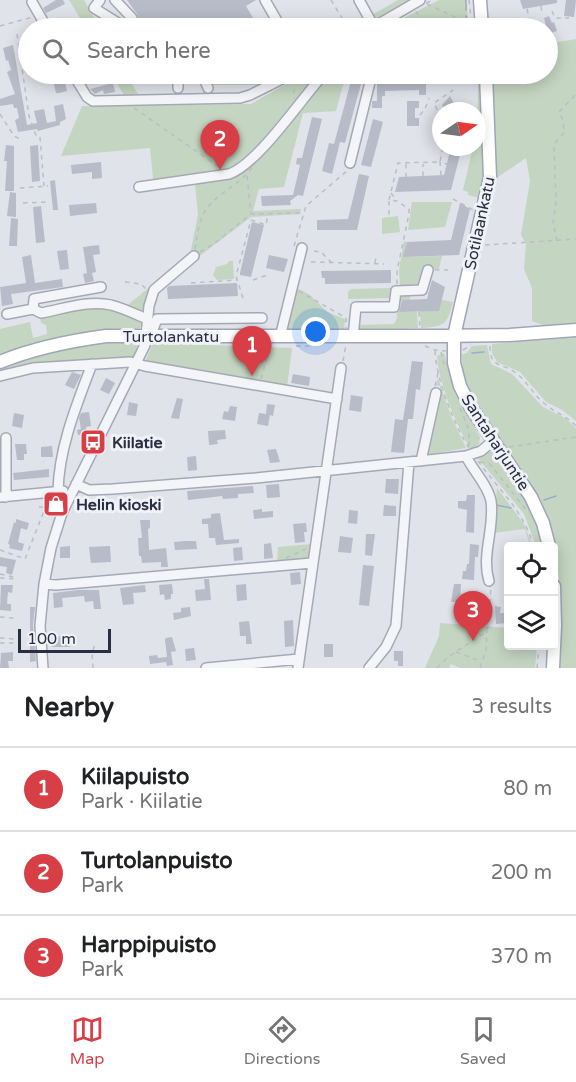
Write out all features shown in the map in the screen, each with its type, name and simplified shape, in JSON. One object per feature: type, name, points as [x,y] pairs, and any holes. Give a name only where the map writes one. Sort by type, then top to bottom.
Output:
[{"type":"main road","points":[[477,18],[480,0]]},
{"type":"main road","name":"Sotilaankatu","points":[[454,336],[491,168],[487,84]]},
{"type":"main road","name":"Turtolankatu","points":[[0,362],[30,350],[106,336],[148,335],[275,340],[510,335],[576,330]]},
{"type":"main road","name":"Santaharjuntie","points":[[454,336],[454,363],[460,386],[470,406],[531,497],[543,523],[548,542]]},
{"type":"main road","points":[[553,668],[554,596]]},
{"type":"street","points":[[100,0],[94,8],[110,18]]},
{"type":"street","points":[[115,0],[132,18]]},
{"type":"street","points":[[265,0],[275,18]]},
{"type":"street","points":[[358,0],[368,18]]},
{"type":"street","points":[[32,2],[39,16]]},
{"type":"street","points":[[393,18],[420,4]]},
{"type":"street","points":[[79,84],[87,97],[93,101],[240,98],[274,84]]},
{"type":"street","points":[[206,84],[208,88]]},
{"type":"street","points":[[139,187],[239,171],[255,157],[315,84]]},
{"type":"street","points":[[350,163],[370,84]]},
{"type":"street","points":[[275,340],[302,248]]},
{"type":"street","points":[[148,335],[147,319],[152,295],[159,284],[194,256]]},
{"type":"street","points":[[348,339],[356,307],[394,307],[396,291],[422,290],[428,270]]},
{"type":"street","points":[[37,311],[34,299],[101,287]]},
{"type":"street","points":[[7,314],[98,303],[111,305],[147,319]]},
{"type":"street","points":[[43,668],[40,631],[44,584],[54,537],[76,484],[156,319],[262,318]]},
{"type":"street","points":[[0,376],[33,368],[127,362],[337,399]]},
{"type":"street","points":[[55,491],[76,405],[92,364]]},
{"type":"street","points":[[206,668],[299,663],[341,368]]},
{"type":"street","points":[[421,461],[435,391]]},
{"type":"street","points":[[6,438],[3,497],[55,491],[72,493]]},
{"type":"street","points":[[76,484],[89,490],[96,490],[326,471],[466,456],[496,445]]},
{"type":"street","points":[[466,456],[491,502],[486,561],[489,581]]},
{"type":"street","points":[[369,668],[386,647],[396,626],[409,462]]},
{"type":"street","points":[[44,584],[56,585],[312,563]]},
{"type":"path","points":[[332,0],[342,18]]},
{"type":"path","points":[[469,0],[473,18]]},
{"type":"path","points":[[420,4],[455,18]]},
{"type":"path","points":[[541,6],[542,15]]},
{"type":"path","points":[[527,9],[529,18]]},
{"type":"path","points":[[552,11],[555,18],[569,18]]},
{"type":"path","points":[[31,18],[39,16]]},
{"type":"path","points":[[0,26],[18,21]]},
{"type":"path","points":[[17,33],[18,40]]},
{"type":"path","points":[[24,84],[29,116],[38,137],[44,186]]},
{"type":"path","points":[[293,84],[294,109]]},
{"type":"path","points":[[437,102],[453,90]]},
{"type":"path","points":[[558,241],[553,223],[556,201],[554,144],[564,133],[563,120],[559,112],[576,94]]},
{"type":"path","points":[[420,115],[429,98]]},
{"type":"path","points":[[128,104],[229,174]]},
{"type":"path","points":[[0,114],[14,136],[22,140]]},
{"type":"path","points":[[441,156],[441,175]]},
{"type":"path","points":[[194,256],[202,217],[207,209],[247,176],[256,164],[255,157]]},
{"type":"path","points":[[389,217],[390,192],[398,163],[440,162],[447,164]]},
{"type":"path","points":[[292,255],[306,206],[347,171],[350,163]]},
{"type":"path","points":[[423,163],[423,176]]},
{"type":"path","points":[[406,164],[406,177]]},
{"type":"path","points":[[247,176],[251,214]]},
{"type":"path","points":[[20,188],[48,186]]},
{"type":"path","points":[[390,192],[397,201],[409,209],[397,271],[396,291]]},
{"type":"path","points":[[453,199],[477,211]]},
{"type":"path","points":[[389,200],[397,201]]},
{"type":"path","points":[[23,203],[49,202]]},
{"type":"path","points":[[243,298],[236,276],[250,220],[266,225],[268,213]]},
{"type":"path","points":[[194,256],[215,243],[251,214],[303,213]]},
{"type":"path","points":[[475,244],[499,245],[576,240]]},
{"type":"path","points":[[314,251],[321,252],[332,264]]},
{"type":"path","points":[[375,264],[376,257]]},
{"type":"path","points":[[311,262],[384,264]]},
{"type":"path","points":[[428,270],[448,270]]},
{"type":"path","points":[[253,280],[270,274]]},
{"type":"path","points":[[191,283],[238,280]]},
{"type":"path","points":[[125,282],[141,284],[152,295]]},
{"type":"path","points":[[291,288],[345,318],[348,339],[341,368]]},
{"type":"path","points":[[419,312],[420,329]]},
{"type":"path","points":[[435,350],[437,351],[438,336]]},
{"type":"path","points":[[259,386],[275,340]]},
{"type":"path","points":[[490,342],[490,355],[493,362],[516,373],[544,404],[570,419],[576,426]]},
{"type":"path","points":[[435,391],[439,373]]},
{"type":"path","points":[[496,445],[576,437]]},
{"type":"path","points":[[479,462],[490,464],[532,518]]},
{"type":"path","points":[[0,550],[26,559],[46,507],[55,491]]},
{"type":"path","points":[[39,507],[46,507]]},
{"type":"path","points":[[282,565],[285,558],[315,545]]},
{"type":"path","points":[[0,574],[17,578],[0,578]]},
{"type":"path","points":[[480,668],[486,650],[491,589],[489,581]]},
{"type":"path","points":[[0,617],[14,618]]},
{"type":"path","points":[[437,668],[443,660],[487,630]]},
{"type":"path","points":[[0,638],[15,639]]},
{"type":"path","points":[[0,643],[15,643]]},
{"type":"path","points":[[93,668],[92,653],[95,644]]},
{"type":"path","points":[[537,668],[539,650]]},
{"type":"path","points":[[455,652],[481,661]]},
{"type":"green space","points":[[69,0],[84,0],[94,18],[80,18]]},
{"type":"green space","points":[[398,0],[409,0],[410,3],[385,18],[374,18],[372,15]]},
{"type":"green space","points":[[439,0],[466,0],[468,18],[404,18]]},
{"type":"green space","points":[[576,39],[576,324],[548,327],[532,321],[532,288],[524,269],[526,244],[521,235],[530,181],[526,158],[495,179],[492,84],[558,84],[558,42]]},
{"type":"green space","points":[[117,84],[132,84],[138,94],[124,95]]},
{"type":"green space","points":[[210,84],[264,84],[262,85]]},
{"type":"green space","points":[[286,84],[343,84],[336,111],[303,113],[284,187],[259,189],[253,211],[301,209],[300,214],[251,217],[197,258],[190,255],[198,214],[195,184],[154,189],[150,148],[61,156],[82,106],[251,104]]},
{"type":"green space","points":[[478,84],[481,102],[478,102]]},
{"type":"green space","points":[[471,156],[485,156],[485,173],[479,198],[468,195],[468,192],[463,190]]},
{"type":"green space","points":[[412,202],[452,202],[445,227],[408,230]]},
{"type":"green space","points":[[398,216],[400,232],[382,234],[382,218]]},
{"type":"green space","points":[[404,241],[407,242],[404,257],[442,256],[439,269],[426,270],[423,282],[418,285],[420,288],[415,289],[415,284],[408,285],[407,289],[398,289]]},
{"type":"green space","points":[[233,261],[234,279],[217,280],[213,275],[216,267],[227,264]]},
{"type":"green space","points":[[155,283],[147,296],[140,328],[100,332],[0,357],[0,329],[30,322],[33,338],[47,334],[46,325],[41,323],[39,311],[95,300],[125,307]]},
{"type":"green space","points":[[295,287],[310,295],[327,312],[345,319],[344,330],[286,330]]},
{"type":"green space","points":[[394,288],[393,298],[348,299],[348,292],[351,289]]},
{"type":"green space","points":[[410,292],[410,300],[398,301],[399,312],[417,312],[418,328],[358,330],[359,325],[394,324],[397,318],[397,295]]},
{"type":"green space","points":[[442,300],[453,302],[447,320],[435,327],[421,328],[420,311]]},
{"type":"green space","points":[[576,337],[576,421],[562,410],[546,402],[520,372],[497,362],[492,353],[492,344]]},
{"type":"green space","points":[[106,343],[136,343],[138,349],[133,360],[0,374],[0,370],[39,356],[65,349]]},
{"type":"green space","points":[[157,343],[292,348],[287,387],[145,362],[152,345]]},
{"type":"green space","points":[[487,345],[491,364],[512,374],[543,407],[565,418],[576,428],[576,668],[558,668],[561,605],[558,542],[553,542],[547,520],[529,483],[491,431],[470,395],[464,375],[462,354],[467,353],[472,346]]},
{"type":"green space","points":[[444,353],[455,387],[480,437],[479,444],[473,449],[470,448],[459,427],[445,391],[437,356]]},
{"type":"green space","points":[[438,378],[451,416],[466,448],[431,454],[427,451],[439,397],[440,386],[436,385]]},
{"type":"green space","points":[[487,451],[496,453],[526,493],[544,542],[534,542],[524,514],[478,458]]},
{"type":"green space","points":[[497,488],[524,524],[531,542],[525,529],[493,533]]},
{"type":"green space","points":[[312,544],[309,561],[277,563],[278,547]]},
{"type":"green space","points":[[440,623],[504,628],[504,650],[537,650],[535,668],[460,668],[451,664],[449,668],[425,668],[439,636]]},
{"type":"building","points":[[56,0],[63,0],[65,4],[46,13],[43,8]]},
{"type":"building","points":[[127,0],[256,0],[246,6],[253,18],[139,18]]},
{"type":"building","points":[[520,0],[557,0],[557,3],[523,9]]},
{"type":"building","points":[[566,0],[576,0],[574,17],[564,16]]},
{"type":"building","points":[[13,45],[27,125],[37,123],[34,111],[44,109],[47,123],[56,121],[54,106],[63,104],[66,119],[60,122],[60,125],[38,131],[37,129],[18,132],[15,120],[19,118],[17,108],[14,108],[13,104],[0,106],[0,99],[15,94],[7,72],[11,70],[3,48]]},
{"type":"building","points":[[54,84],[65,84],[67,91],[56,93]]},
{"type":"building","points":[[113,84],[115,92],[104,94],[103,90],[95,94],[90,89]]},
{"type":"building","points":[[350,84],[361,84],[345,143],[340,142],[332,174],[322,171],[329,143],[334,144]]},
{"type":"building","points":[[377,84],[426,84],[426,95],[419,95],[419,90],[385,91],[385,96],[382,96],[382,108],[372,108],[372,101],[377,101]]},
{"type":"building","points":[[450,96],[453,102],[445,102]]},
{"type":"building","points":[[407,101],[419,101],[419,108],[415,108],[415,118],[419,118],[419,126],[407,126]]},
{"type":"building","points":[[312,117],[322,119],[303,196],[298,195],[290,201],[291,205],[262,206],[261,196],[293,195],[300,165],[296,164],[297,158],[302,158]]},
{"type":"building","points":[[373,119],[383,122],[371,167],[361,165]]},
{"type":"building","points":[[6,145],[14,146],[14,191],[5,191]]},
{"type":"building","points":[[38,145],[40,181],[32,182],[30,146]]},
{"type":"building","points":[[449,156],[460,156],[451,190],[395,192],[399,177],[444,175]]},
{"type":"building","points":[[101,162],[102,178],[92,179],[92,172],[72,174],[71,165]]},
{"type":"building","points":[[359,174],[369,176],[357,230],[317,230],[317,220],[348,219]]},
{"type":"building","points":[[55,180],[58,210],[53,210],[50,181]]},
{"type":"building","points":[[10,192],[16,193],[16,217],[7,216]]},
{"type":"building","points":[[96,203],[97,213],[70,216],[69,205]]},
{"type":"building","points":[[460,203],[470,209],[459,255],[403,257],[407,242],[451,240]]},
{"type":"building","points":[[41,206],[45,242],[36,243],[33,207]]},
{"type":"building","points":[[11,218],[18,219],[17,246],[9,246]]},
{"type":"building","points":[[252,222],[264,225],[251,277],[240,275],[240,273]]},
{"type":"building","points":[[99,245],[100,254],[93,255],[96,272],[92,273],[94,281],[85,283],[83,274],[87,273],[83,247]]},
{"type":"building","points":[[67,250],[69,269],[60,270],[57,251]]},
{"type":"building","points":[[31,255],[35,283],[62,279],[63,287],[11,294],[13,304],[2,306],[0,287],[26,283],[22,257]]},
{"type":"building","points":[[269,255],[288,259],[284,272],[266,268]]},
{"type":"building","points":[[391,270],[391,283],[325,284],[321,271]]},
{"type":"building","points":[[432,280],[445,287],[439,311],[399,312],[402,300],[427,299]]},
{"type":"building","points":[[237,283],[238,296],[168,299],[167,288],[169,286]]},
{"type":"building","points":[[412,361],[423,362],[420,390],[416,389],[413,419],[408,419],[404,453],[391,452],[395,419],[403,420]]},
{"type":"building","points":[[72,372],[81,375],[74,389],[65,385]]},
{"type":"building","points":[[293,374],[310,377],[309,386],[291,383]]},
{"type":"building","points":[[106,378],[115,383],[109,394],[100,390]]},
{"type":"building","points":[[351,395],[363,397],[361,412],[349,410]]},
{"type":"building","points":[[177,398],[183,399],[179,419],[171,418]]},
{"type":"building","points":[[129,402],[138,404],[136,416],[127,415]]},
{"type":"building","points":[[267,404],[275,405],[268,426],[257,424],[259,413],[266,414]]},
{"type":"building","points":[[230,406],[237,407],[235,421],[222,419],[224,411],[228,412]]},
{"type":"building","points":[[89,412],[91,426],[86,427],[87,434],[78,435],[77,430],[81,429],[79,418],[81,413]]},
{"type":"building","points":[[14,413],[24,415],[22,428],[12,426]]},
{"type":"building","points":[[225,430],[226,439],[217,440],[218,444],[209,445],[208,431]]},
{"type":"building","points":[[15,444],[26,444],[27,454],[24,454],[24,460],[17,460]]},
{"type":"building","points":[[52,446],[53,457],[41,457],[41,447]]},
{"type":"building","points":[[276,449],[280,462],[270,463],[267,450]]},
{"type":"building","points":[[196,456],[197,470],[188,471],[187,457]]},
{"type":"building","points":[[49,469],[49,477],[14,480],[13,473]]},
{"type":"building","points":[[386,479],[399,479],[398,494],[385,493]]},
{"type":"building","points":[[279,484],[280,497],[267,498],[266,485]]},
{"type":"building","points":[[253,486],[254,493],[238,494],[238,498],[223,499],[222,496],[188,500],[187,491]]},
{"type":"building","points":[[467,495],[475,495],[474,533],[466,532],[467,510],[458,508],[458,501],[466,501]]},
{"type":"building","points":[[384,505],[396,506],[396,516],[383,516]]},
{"type":"building","points":[[262,509],[262,512],[273,511],[273,517],[254,519],[253,510]]},
{"type":"building","points":[[349,510],[358,511],[357,524],[348,523]]},
{"type":"building","points":[[220,513],[224,540],[239,539],[239,543],[216,545],[215,538],[209,538],[208,524],[202,524],[202,519],[211,518],[211,514]]},
{"type":"building","points":[[16,519],[29,523],[27,530],[21,528],[18,542],[24,544],[22,551],[9,548],[8,544]]},
{"type":"building","points":[[140,520],[150,520],[149,550],[166,548],[168,567],[161,567],[161,562],[142,563],[141,556],[139,556],[138,538],[142,538]]},
{"type":"building","points":[[306,523],[305,542],[295,543],[293,524]]},
{"type":"building","points":[[366,534],[375,534],[372,556],[365,555]]},
{"type":"building","points":[[340,536],[353,538],[351,553],[338,552]]},
{"type":"building","points":[[196,541],[197,549],[175,550],[174,542]]},
{"type":"building","points":[[271,543],[273,558],[264,559],[264,544]]},
{"type":"building","points":[[470,544],[479,545],[478,557],[475,557],[474,580],[462,579],[463,571],[466,571],[467,564],[469,564]]},
{"type":"building","points":[[70,546],[70,558],[60,558],[60,547]]},
{"type":"building","points":[[110,546],[111,562],[91,563],[89,547]]},
{"type":"building","points":[[242,547],[243,560],[234,561],[233,548]]},
{"type":"building","points":[[0,557],[16,560],[12,575],[6,573],[7,567],[0,566]]},
{"type":"building","points":[[363,565],[374,566],[369,606],[359,605]]},
{"type":"building","points":[[300,572],[301,584],[291,585],[290,573]]},
{"type":"building","points":[[204,579],[209,579],[211,600],[196,601],[195,590],[205,589]]},
{"type":"building","points":[[172,584],[171,599],[165,600],[164,594],[160,595],[159,585]]},
{"type":"building","points":[[246,584],[247,600],[237,601],[236,585]]},
{"type":"building","points":[[454,584],[461,584],[460,602],[451,602]]},
{"type":"building","points":[[1,585],[13,585],[12,593],[8,592],[7,604],[11,604],[11,611],[0,610]]},
{"type":"building","points":[[145,585],[146,592],[133,593],[134,604],[123,605],[120,588]]},
{"type":"building","points":[[99,590],[101,609],[94,609],[93,601],[85,602],[84,596],[62,598],[63,607],[54,608],[53,593]]},
{"type":"building","points":[[472,598],[488,599],[487,607],[471,606]]},
{"type":"building","points":[[495,606],[501,607],[500,613],[504,613],[504,623],[496,624]]},
{"type":"building","points":[[30,607],[35,607],[33,626],[36,661],[30,662]]},
{"type":"building","points":[[190,607],[191,616],[174,620],[173,613],[181,612],[181,608]]},
{"type":"building","points":[[293,620],[294,646],[285,647],[284,621]]},
{"type":"building","points":[[249,621],[252,644],[246,644],[246,636],[240,636],[239,622]]},
{"type":"building","points":[[69,635],[70,647],[52,647],[51,640],[55,640],[55,637]]},
{"type":"building","points":[[172,637],[176,651],[171,652],[173,665],[167,666],[166,662],[150,664],[149,656],[167,657],[165,640]]},
{"type":"building","points":[[324,644],[333,644],[333,657],[324,657]]},
{"type":"building","points":[[194,648],[196,660],[186,661],[185,649]]},
{"type":"building","points":[[394,651],[403,651],[403,666],[398,666],[398,661],[394,661]]},
{"type":"building","points":[[13,652],[13,661],[8,661],[9,668],[0,668],[1,653]]},
{"type":"waterway","points":[[466,0],[466,10]]},
{"type":"waterway","points":[[472,353],[484,352]]},
{"type":"waterway","points":[[544,500],[556,496]]},
{"type":"waterway","points":[[496,505],[511,508]]},
{"type":"place","name":"Turtolanpuisto","points":[[220,170]]},
{"type":"place","name":"Kiilapuisto","points":[[252,376]]},
{"type":"place","name":"Kiilatie","points":[[93,442]]},
{"type":"place","name":"Helin kioski","points":[[56,504]]},
{"type":"place","name":"Harppipuisto","points":[[473,641]]}]
